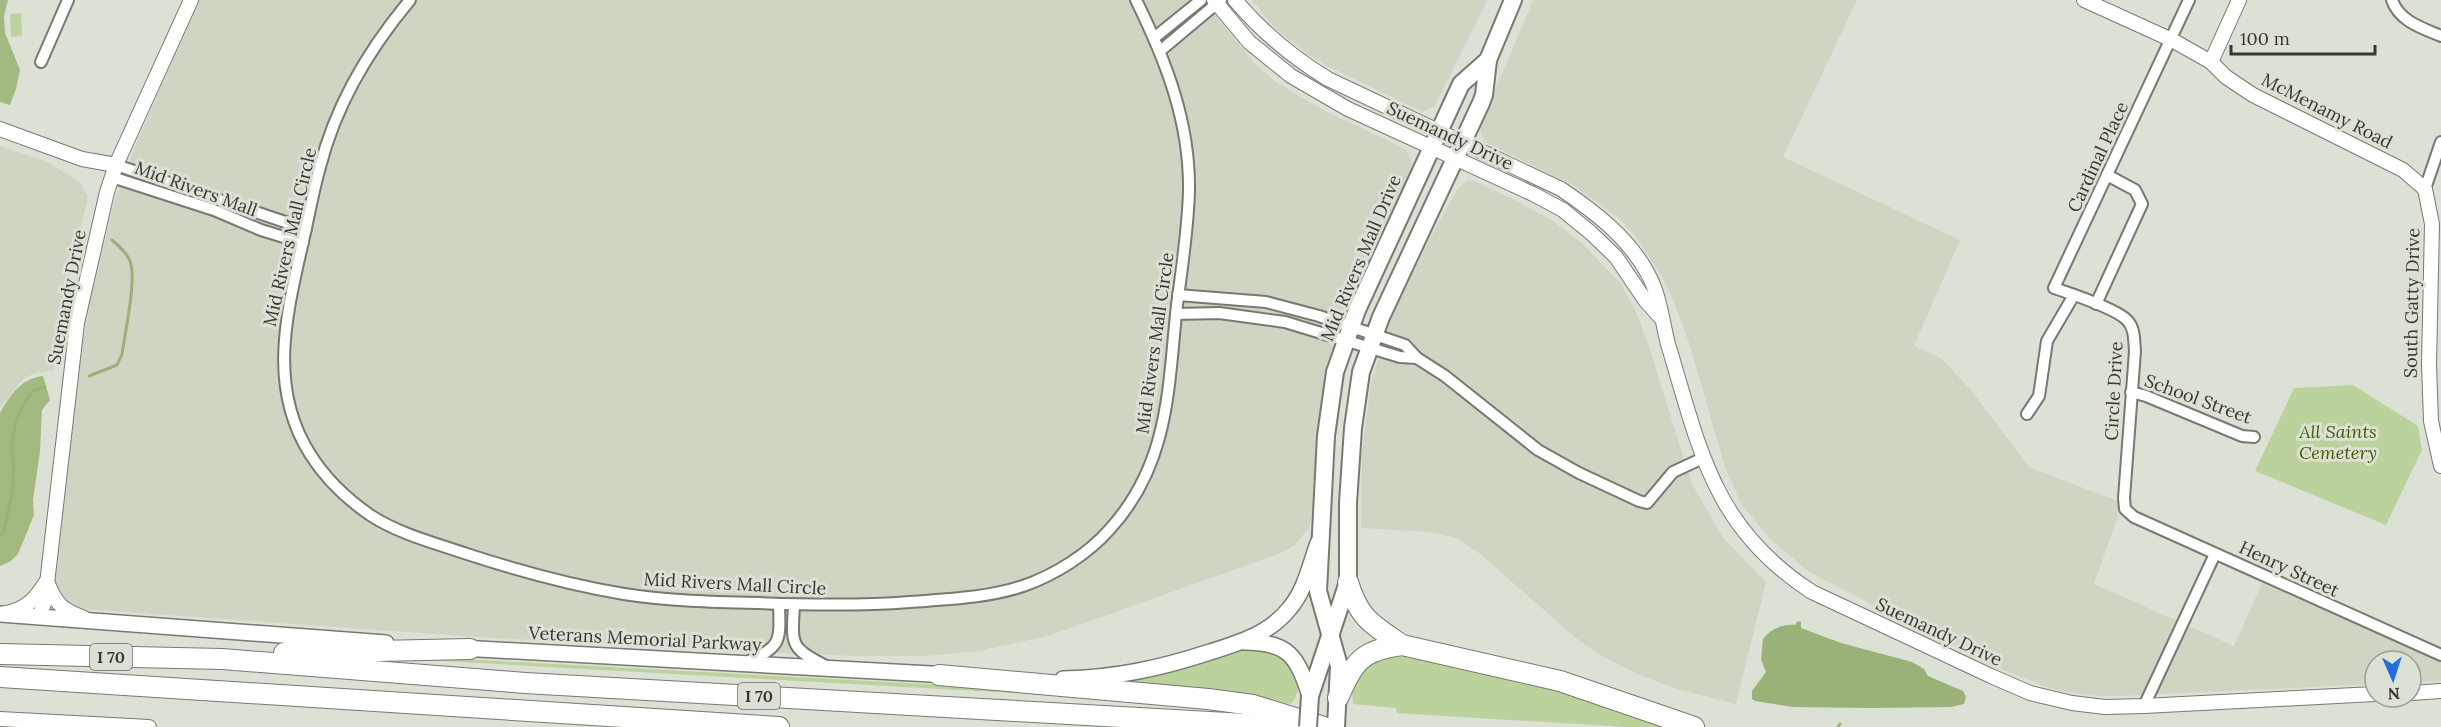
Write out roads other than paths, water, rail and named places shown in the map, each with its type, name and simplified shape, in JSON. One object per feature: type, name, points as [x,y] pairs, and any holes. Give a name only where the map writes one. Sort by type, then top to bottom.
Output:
[{"type":"highway","points":[[1348,582],[1353,599],[1372,626],[1401,645],[1560,681],[1694,727]]},
{"type":"highway","points":[[1338,698],[1350,670],[1361,657],[1382,648],[1401,645]]},
{"type":"highway","points":[[222,659],[260,653],[470,649]]},
{"type":"highway","name":"I 70","points":[[0,654],[222,659],[525,683],[1296,727]]},
{"type":"highway","points":[[939,675],[1253,705],[1324,727]]},
{"type":"highway","name":"I 70","points":[[0,677],[779,727]]},
{"type":"main road","name":"Mid Rivers Mall Drive","points":[[1308,727],[1310,696],[1348,582],[1348,502],[1353,428],[1361,372],[1372,341],[1484,95],[1488,60],[1513,0]]},
{"type":"main road","name":"Mid Rivers Mall Drive","points":[[1336,727],[1339,666],[1318,591],[1330,402],[1335,372],[1348,334],[1461,84],[1488,60]]},
{"type":"main road","name":"Veterans Memorial Parkway","points":[[0,617],[26,622],[39,616],[470,649],[939,675],[1065,679],[1107,677],[1149,671],[1244,642],[1269,628],[1289,609],[1300,592],[1320,536]]},
{"type":"main road","name":"Veterans Memorial Parkway","points":[[1244,642],[1266,642],[1281,647],[1292,655],[1302,672],[1310,696]]},
{"type":"street","points":[[41,62],[68,0]]},
{"type":"street","name":"Suemandy Drive","points":[[39,616],[45,601],[77,323],[114,171],[191,0]]},
{"type":"street","name":"Mid Rivers Mall Circle","points":[[410,0],[372,49],[347,94],[323,157],[306,229],[283,344],[283,367],[290,404],[308,451],[345,495],[369,514],[407,533],[448,548],[531,574],[626,594],[671,599],[794,605],[887,604],[986,595],[1026,585],[1047,576],[1090,547],[1110,529],[1125,510],[1147,473],[1156,452],[1165,415],[1188,213],[1188,165],[1181,114],[1172,81],[1136,0]]},
{"type":"street","points":[[1154,38],[1201,0]]},
{"type":"street","name":"Suemandy Drive","points":[[1235,0],[1269,37],[1328,79],[1561,189],[1596,214],[1617,233],[1648,273],[1658,295],[1660,317],[1703,458],[1716,489],[1746,536],[1786,575],[1812,592],[2030,693],[2072,704],[2105,707],[2144,706],[2363,695]]},
{"type":"street","name":"McMenamy Road","points":[[2084,0],[2172,40],[2211,62],[2226,77],[2253,95],[2403,170],[2425,189]]},
{"type":"street","name":"Cardinal Place","points":[[2054,288],[2189,0]]},
{"type":"street","points":[[2211,62],[2240,0]]},
{"type":"street","points":[[1160,51],[1217,1]]},
{"type":"street","name":"Suemandy Drive","points":[[1217,1],[1249,42],[1291,76],[1348,109],[1563,210],[1616,256],[1645,300],[1660,317]]},
{"type":"street","points":[[2394,4],[2409,21],[2441,36]]},
{"type":"street","points":[[0,129],[114,171]]},
{"type":"street","points":[[2425,189],[2441,142]]},
{"type":"street","name":"Mid Rivers Mall","points":[[114,171],[306,229]]},
{"type":"street","name":"Mid Rivers Mall","points":[[114,171],[261,230],[303,243]]},
{"type":"street","points":[[2096,304],[2142,204],[2138,193],[2107,175]]},
{"type":"street","name":"South Gatty Drive","points":[[2425,189],[2432,224],[2429,364],[2431,421],[2441,466]]},
{"type":"street","name":"Circle Drive","points":[[2054,288],[2096,304],[2128,321],[2134,333],[2135,351],[2125,509]]},
{"type":"street","points":[[1179,295],[1266,302],[1372,341],[1400,357],[1417,358],[1445,376],[1538,450],[1579,473],[1639,501],[1647,503],[1673,472],[1703,458]]},
{"type":"street","points":[[2027,414],[2039,396],[2047,341],[2074,295]]},
{"type":"street","points":[[1176,314],[1247,315],[1348,334]]},
{"type":"street","name":"School Street","points":[[2131,392],[2146,396],[2242,436],[2254,437]]},
{"type":"street","name":"Henry Street","points":[[2125,509],[2134,517],[2441,655]]},
{"type":"street","points":[[2144,706],[2216,554]]},
{"type":"street","points":[[0,617],[27,606],[36,598],[47,580]]},
{"type":"street","points":[[47,580],[55,601],[63,609],[89,620]]},
{"type":"street","points":[[743,664],[774,648],[778,640],[779,604]]},
{"type":"street","points":[[794,605],[793,638],[796,648],[806,656],[832,669]]},
{"type":"street","points":[[2423,692],[2441,691]]},
{"type":"street","points":[[0,719],[149,727]]},
{"type":"waterway","points":[[89,376],[117,365],[122,354],[128,320],[132,270],[130,261],[112,240]]},
{"type":"waterway","points":[[0,535],[3,533],[12,495],[14,468],[11,448],[15,425],[22,406],[33,391],[45,387]]},
{"type":"park label","name":"All Saints Cemetery","points":[[2338,442]]}]
